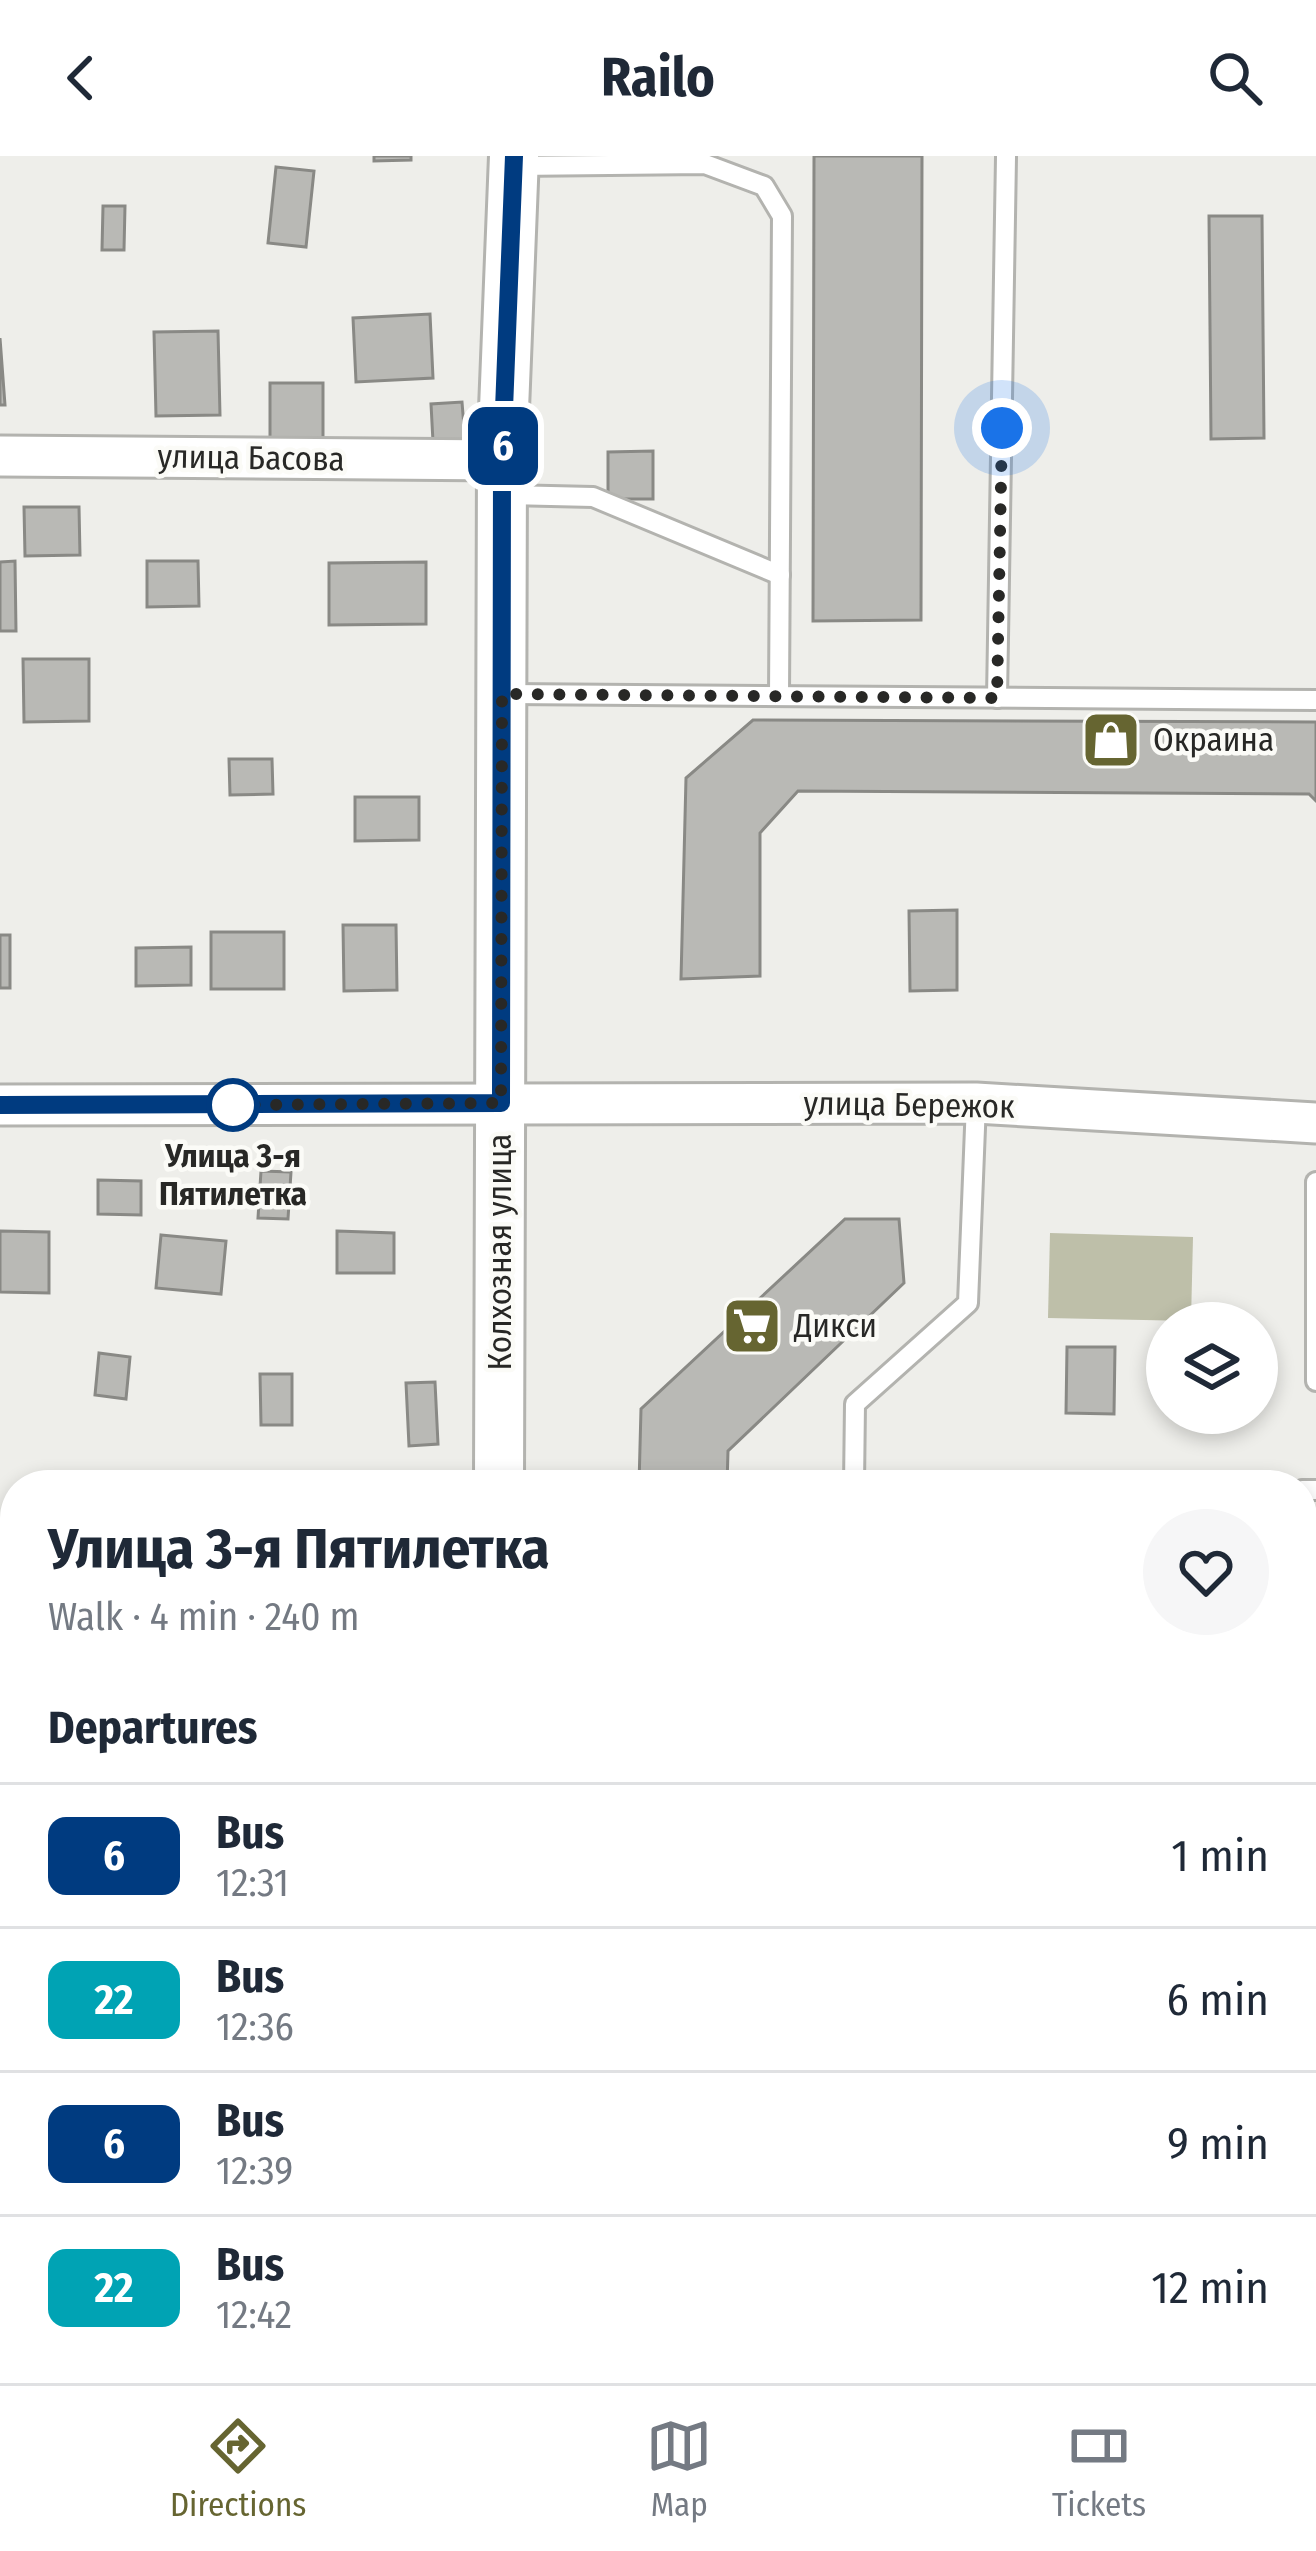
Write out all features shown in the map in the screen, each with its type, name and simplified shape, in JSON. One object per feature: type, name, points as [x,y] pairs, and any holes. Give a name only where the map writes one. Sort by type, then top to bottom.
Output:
[{"type":"street","name":"Колхозная улица","points":[[499,1470],[502,478],[514,161]]},
{"type":"street","name":"улица Басова","points":[[0,456],[502,478]]},
{"type":"street","name":"улица Бережок","points":[[501,1103],[976,1103],[1316,1123]]},
{"type":"street","points":[[0,1105],[501,1103]]},
{"type":"lane","points":[[997,698],[1006,157]]},
{"type":"lane","points":[[514,161],[705,164],[764,186],[782,216],[779,696]]},
{"type":"lane","points":[[502,478],[593,497],[780,575]]},
{"type":"lane","points":[[502,694],[1316,700]]},
{"type":"lane","points":[[854,1470],[855,1404],[968,1303],[976,1103]]},
{"type":"lane","points":[[1316,1181],[1316,1381]]},
{"type":"green space","points":[[1050,1233],[1193,1237],[1191,1302],[1146,1302],[1146,1320],[1048,1318]]},
{"type":"building","points":[[374,156],[411,156],[411,160],[374,161]]},
{"type":"building","points":[[814,156],[922,156],[921,620],[813,621]]},
{"type":"building","points":[[276,167],[314,171],[306,247],[268,243]]},
{"type":"building","points":[[103,206],[125,206],[124,250],[102,250]]},
{"type":"building","points":[[1209,216],[1262,216],[1264,438],[1211,439]]},
{"type":"building","points":[[430,314],[433,378],[356,382],[353,318]]},
{"type":"building","points":[[218,331],[220,415],[156,416],[154,332]]},
{"type":"building","points":[[0,338],[5,405],[0,405]]},
{"type":"building","points":[[270,383],[323,383],[323,440],[270,441]]},
{"type":"building","points":[[462,402],[465,440],[433,442],[431,404]]},
{"type":"building","points":[[653,451],[653,499],[608,499],[608,452]]},
{"type":"building","points":[[24,507],[79,507],[80,555],[25,556]]},
{"type":"building","points":[[15,561],[16,631],[0,631],[0,562]]},
{"type":"building","points":[[147,561],[198,561],[199,606],[147,607]]},
{"type":"building","points":[[426,562],[426,624],[329,625],[329,563]]},
{"type":"building","points":[[23,659],[89,659],[89,721],[24,722]]},
{"type":"building","points":[[753,720],[1316,722],[1316,801],[1309,794],[798,791],[760,833],[760,976],[681,979],[686,778]]},
{"type":"building","points":[[229,759],[272,759],[273,794],[230,795]]},
{"type":"building","points":[[355,797],[419,797],[419,840],[355,841]]},
{"type":"building","points":[[957,910],[957,990],[910,991],[909,911]]},
{"type":"building","points":[[343,925],[396,925],[397,990],[344,991]]},
{"type":"building","points":[[211,932],[284,932],[284,989],[211,989]]},
{"type":"building","points":[[0,935],[10,935],[10,988],[0,988]]},
{"type":"building","points":[[191,947],[191,985],[136,986],[136,948]]},
{"type":"building","points":[[261,1171],[291,1172],[288,1219],[258,1218]]},
{"type":"building","points":[[98,1180],[141,1181],[141,1215],[98,1214]]},
{"type":"building","points":[[845,1219],[899,1219],[904,1283],[728,1451],[727,1470],[639,1470],[641,1409]]},
{"type":"building","points":[[0,1231],[49,1232],[49,1293],[0,1292]]},
{"type":"building","points":[[337,1231],[394,1233],[394,1273],[337,1273]]},
{"type":"building","points":[[161,1235],[226,1241],[221,1294],[156,1288]]},
{"type":"building","points":[[1067,1347],[1115,1347],[1114,1414],[1066,1413]]},
{"type":"building","points":[[99,1353],[130,1357],[126,1399],[95,1395]]},
{"type":"building","points":[[260,1374],[292,1374],[292,1425],[261,1425]]},
{"type":"building","points":[[435,1382],[438,1444],[409,1446],[406,1383]]},
{"type":"bus line","name":"6","points":[[0,1105],[501,1103],[502,460],[514,156]]},
{"type":"place","name":"Окраина","points":[[1111,740]]},
{"type":"place","name":"Улица 3-я Пятилетка","points":[[233,1105]]},
{"type":"place","name":"Дикси","points":[[752,1326]]},
{"type":"route","points":[[233,1105],[501,1103],[502,694],[997,698],[1002,428]]}]
